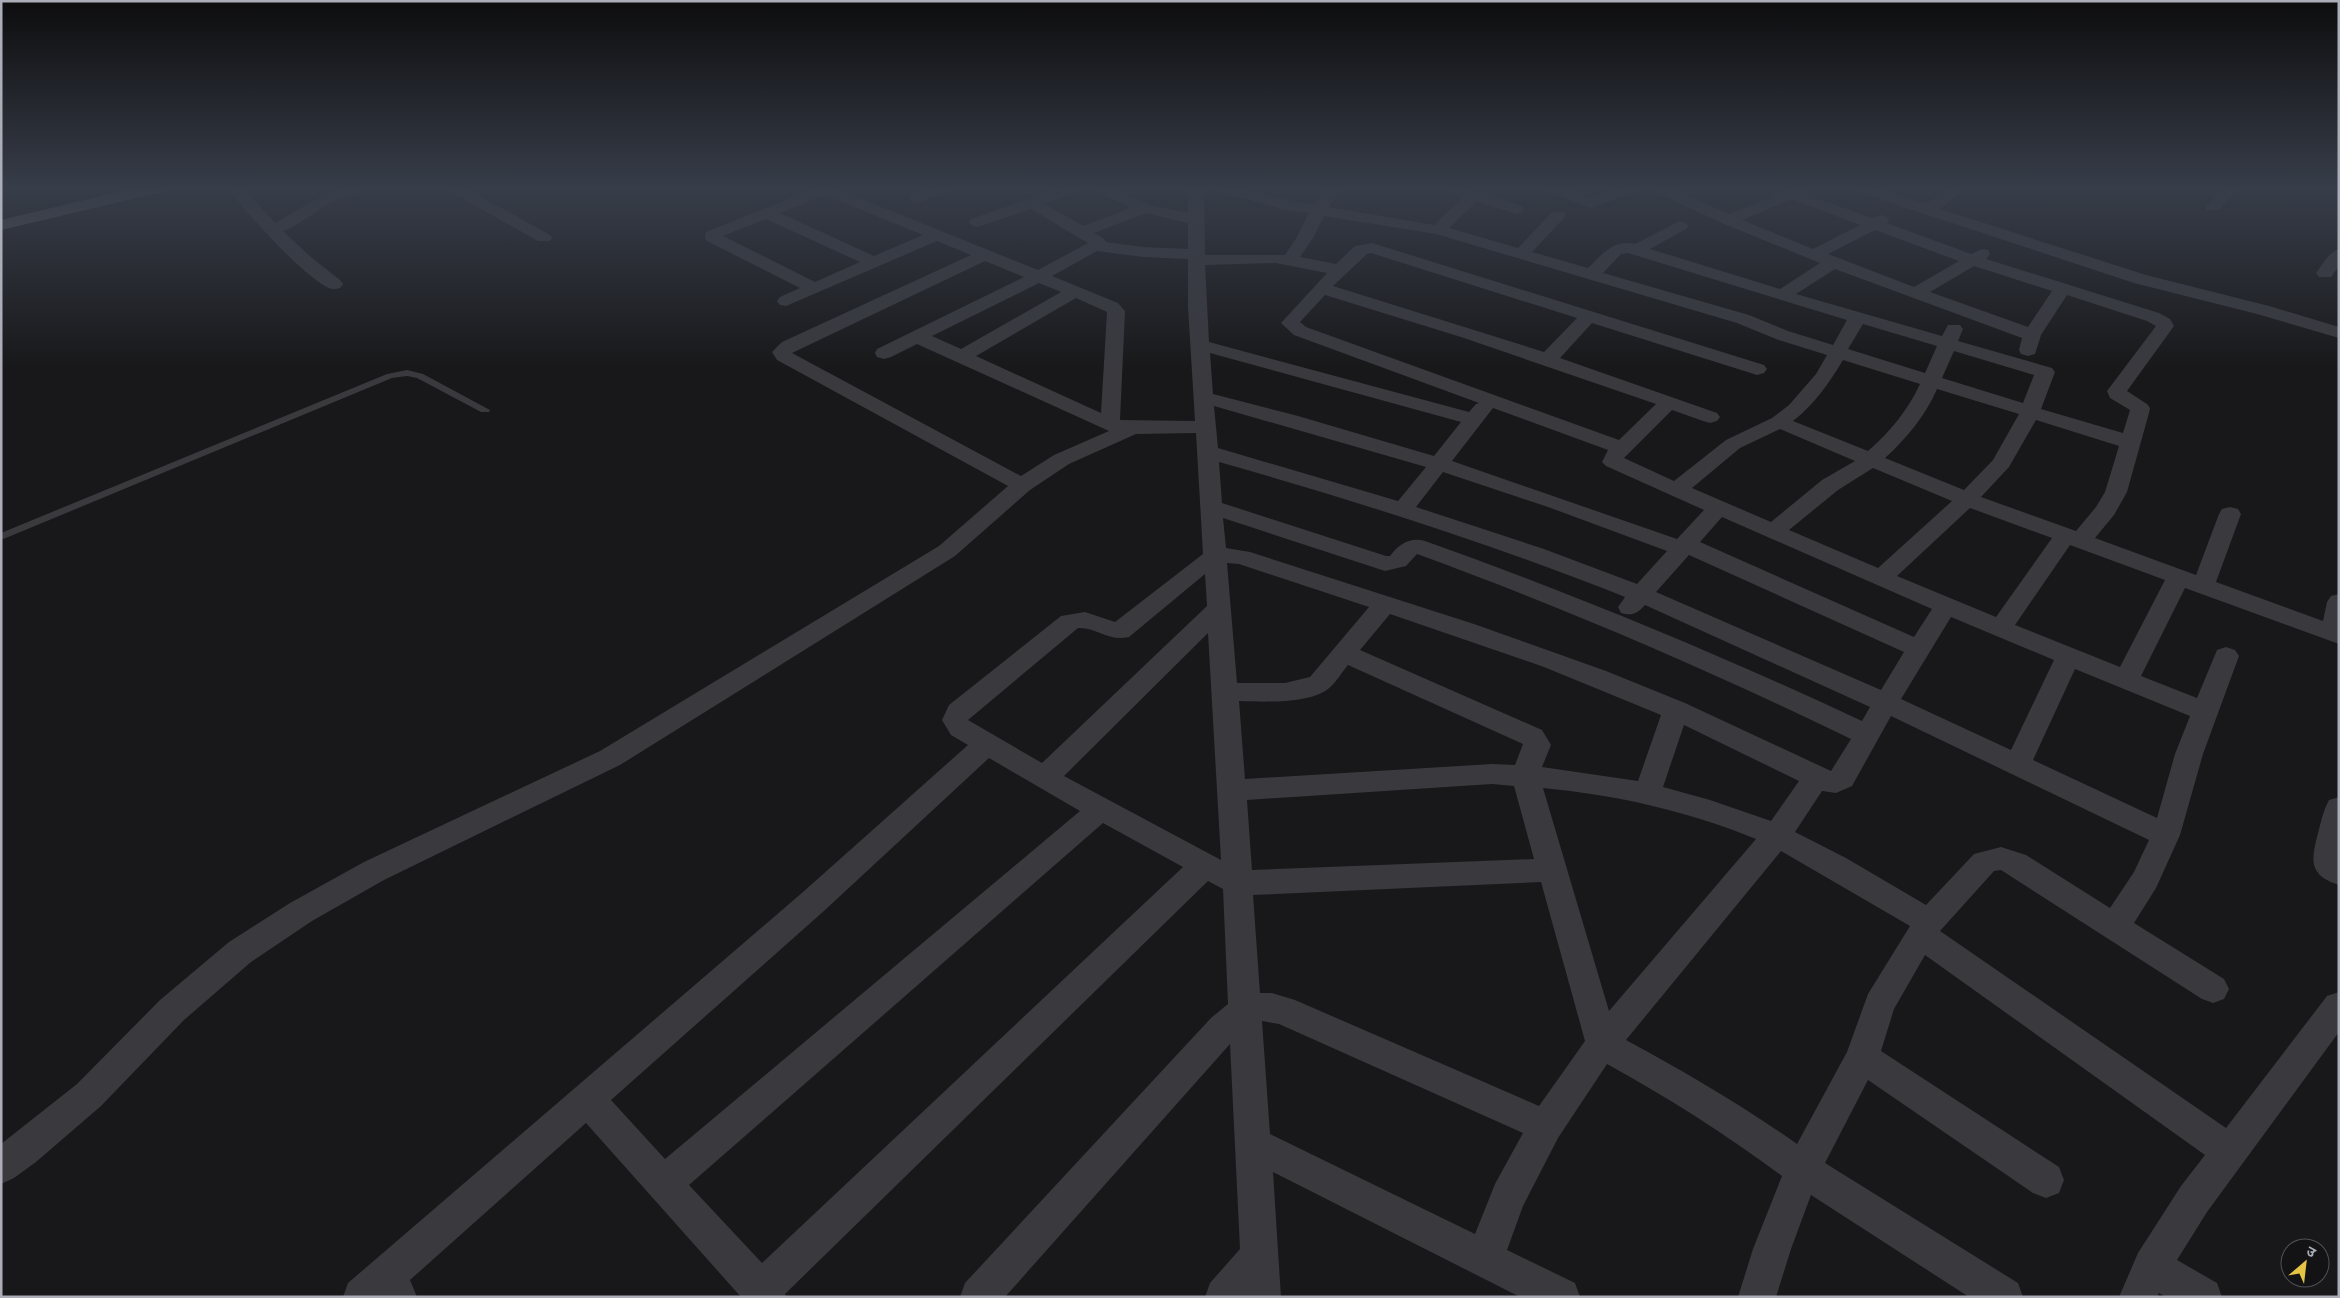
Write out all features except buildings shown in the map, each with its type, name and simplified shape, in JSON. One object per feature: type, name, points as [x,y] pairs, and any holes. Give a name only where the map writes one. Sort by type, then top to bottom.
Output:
[{"type":"street","points":[[290,248],[304,262],[334,284]]},
{"type":"street","points":[[733,248],[813,288]]},
{"type":"street","points":[[842,248],[874,262]]},
{"type":"street","points":[[786,301],[907,248]]},
{"type":"street","points":[[966,248],[1038,278],[1107,304],[1116,311],[1122,427]]},
{"type":"street","points":[[884,353],[1038,278],[1092,248]]},
{"type":"street","points":[[1108,248],[1197,257],[1290,259],[1340,270]]},
{"type":"street","points":[[1197,248],[1200,344],[1232,790],[1262,1297]]},
{"type":"street","points":[[1290,259],[1298,248]]},
{"type":"street","points":[[1622,448],[1292,327],[1291,319],[1320,288],[1361,250],[1372,248],[1757,369]]},
{"type":"street","points":[[1499,248],[1591,275],[1752,286],[1857,318],[1951,336],[2045,372],[2030,412],[2002,463],[1967,499],[1881,578]]},
{"type":"street","points":[[1521,254],[1527,248]]},
{"type":"street","points":[[1591,275],[1616,250],[1621,248],[1637,250],[1669,279],[1724,314],[1756,323],[1782,335],[2129,442]]},
{"type":"street","points":[[1637,250],[1641,248]]},
{"type":"street","points":[[1796,248],[1915,294],[2032,335]]},
{"type":"street","points":[[1814,255],[1828,248]]},
{"type":"street","points":[[1938,248],[2153,317],[2164,323],[2165,326],[2117,391],[2117,394],[2140,408],[2116,492],[2106,510],[2073,538],[2000,629]]},
{"type":"street","points":[[1915,294],[1991,248]]},
{"type":"street","points":[[2040,248],[2140,279],[2263,310],[2339,333]]},
{"type":"street","points":[[2325,273],[2339,254]]},
{"type":"street","points":[[984,255],[789,346],[781,352],[784,356],[1022,485]]},
{"type":"street","points":[[1782,295],[1834,262]]},
{"type":"street","points":[[1724,314],[1752,286]]},
{"type":"street","points":[[1320,288],[1547,360],[1710,417]]},
{"type":"street","points":[[2023,364],[2032,335],[2062,289]]},
{"type":"street","points":[[961,357],[1074,292]]},
{"type":"street","points":[[1547,360],[1589,316]]},
{"type":"street","points":[[1676,490],[1733,444],[1779,422],[1812,392],[1824,376],[1857,318]]},
{"type":"street","points":[[918,336],[961,357],[1122,427],[1207,439],[1403,509],[1504,542],[1641,595],[1885,704],[2166,835]]},
{"type":"street","points":[[1774,532],[1830,484],[1871,460],[1893,440],[1921,402],[1951,336]]},
{"type":"street","points":[[1200,344],[1473,419]]},
{"type":"street","points":[[1204,398],[1258,411],[1439,462],[1683,546],[1919,649]]},
{"type":"street","points":[[1403,509],[1489,400]]},
{"type":"street","points":[[1669,402],[1614,456],[1613,462],[2000,629],[2204,712]]},
{"type":"street","points":[[1779,422],[1967,499],[2336,635],[2339,602]]},
{"type":"street","points":[[1,1166],[90,1095],[172,1010],[240,952],[301,912],[374,871],[610,758],[933,560],[969,534],[1022,485],[1071,454],[1122,427]]},
{"type":"street","points":[[1211,508],[1385,564],[1398,561],[1406,550],[1416,546],[1503,577],[1618,622],[1788,696],[1867,735]]},
{"type":"street","points":[[1618,622],[1718,508]]},
{"type":"street","points":[[2203,586],[2230,514]]},
{"type":"street","points":[[1552,870],[1238,883],[1044,778],[960,728],[955,720],[958,712],[1070,622],[1082,618],[1091,620],[1113,631],[1120,631],[1214,556],[1242,557],[1523,650],[1597,677],[1676,710],[1828,782],[1836,782],[1842,779],[1885,704],[1946,606]]},
{"type":"street","points":[[2126,680],[2178,577]]},
{"type":"street","points":[[1225,692],[1296,690],[1309,688],[1319,683],[1384,604]]},
{"type":"street","points":[[1044,778],[1218,609]]},
{"type":"street","points":[[1344,653],[1533,737],[1537,745],[1526,775],[1602,1044],[1679,1086],[1736,1121],[1803,1169],[2004,1297]]},
{"type":"street","points":[[2115,927],[2145,879],[2166,835],[2189,754],[2226,656]]},
{"type":"street","points":[[2017,765],[2068,657]]},
{"type":"street","points":[[1647,794],[1676,710]]},
{"type":"street","points":[[381,1290],[588,1100],[814,901],[987,744]]},
{"type":"street","points":[[1232,790],[1492,774],[1526,775],[1572,780],[1647,794],[1720,815],[1776,836],[1847,872],[2229,1151]]},
{"type":"street","points":[[1484,1260],[1508,1197],[1546,1126],[1602,1044],[1776,836],[1817,777]]},
{"type":"street","points":[[2339,808],[2326,857],[2329,865],[2339,873]]},
{"type":"street","points":[[664,1183],[1101,809]]},
{"type":"street","points":[[1757,1297],[1772,1250],[1803,1169],[1862,1057],[1879,1004],[1925,928],[1984,862],[1995,857],[2010,861],[2213,989]]},
{"type":"street","points":[[588,1100],[764,1294],[1205,866]]},
{"type":"street","points":[[979,1297],[1223,1029],[1245,1008],[1269,1006],[1283,1010],[1546,1126]]},
{"type":"street","points":[[2203,1297],[2144,1282],[2194,1199],[2339,1006]]},
{"type":"street","points":[[1862,1057],[2046,1180]]},
{"type":"street","points":[[1253,1144],[1560,1297]]},
{"type":"street","points":[[1224,1297],[1260,1255]]},
{"type":"lane","points":[[1,537],[390,376],[407,373],[420,376],[485,410]]}]
